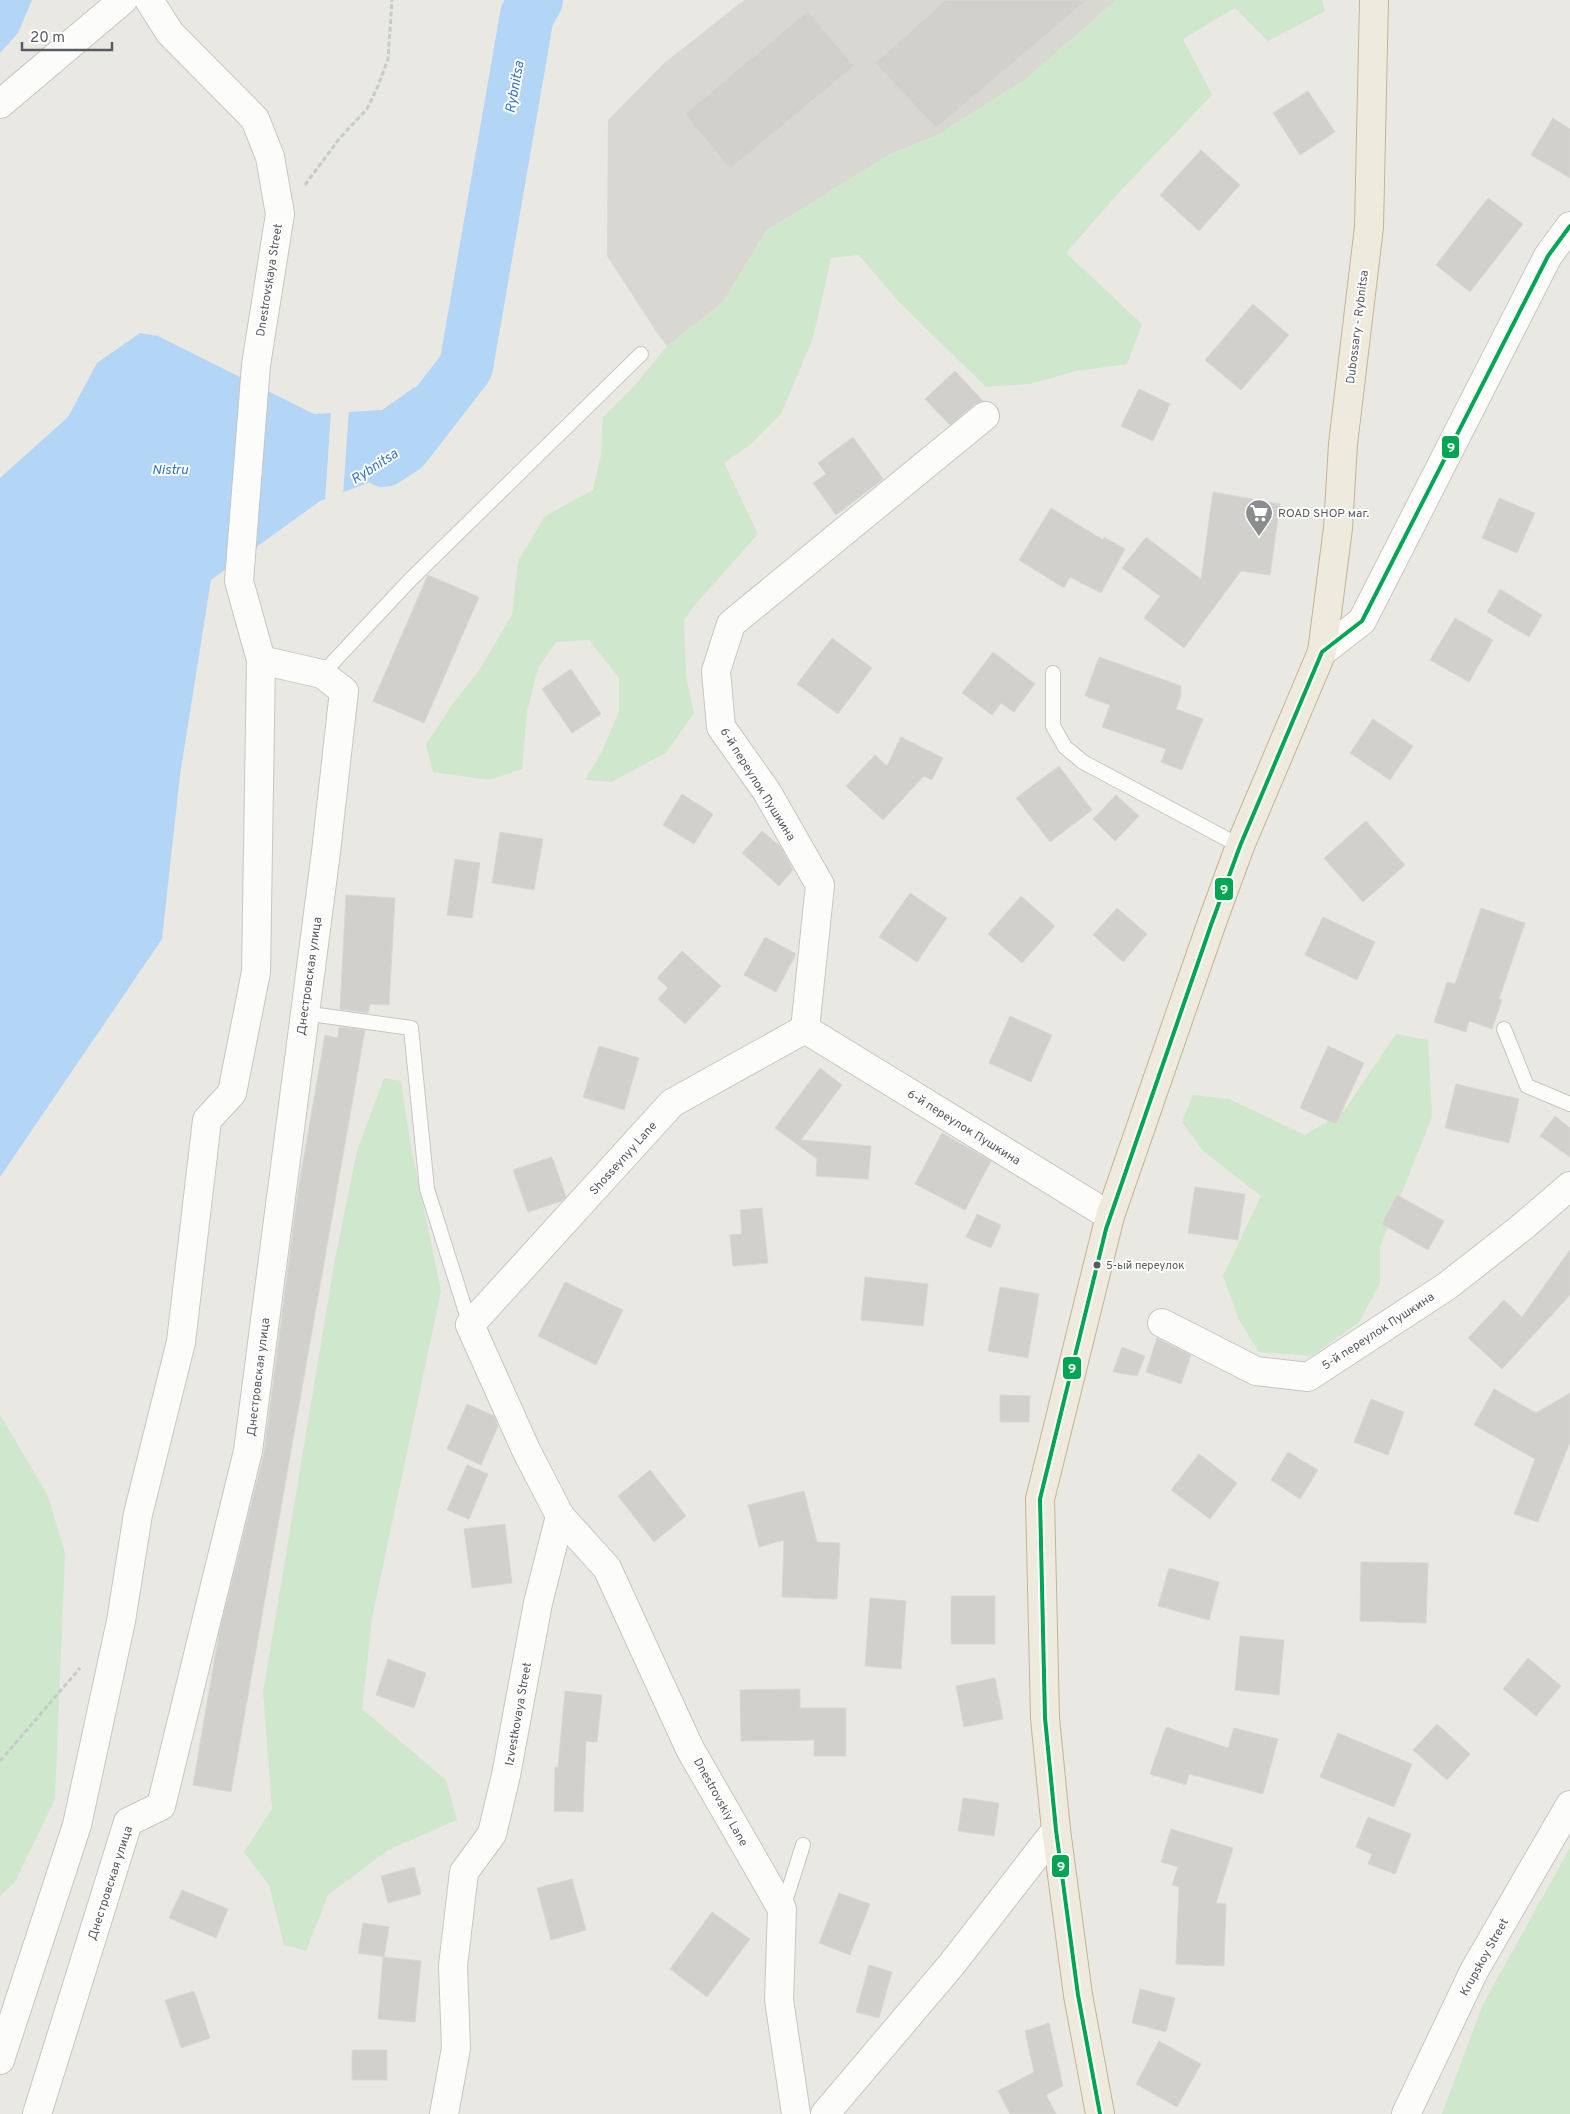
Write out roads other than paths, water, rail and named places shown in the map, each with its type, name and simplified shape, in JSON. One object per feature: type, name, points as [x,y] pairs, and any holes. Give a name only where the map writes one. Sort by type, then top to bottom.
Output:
[{"type":"highway","name":"Dubossary - Rybnitsa","points":[[1100,2114],[1078,1995],[1056,1830],[1045,1718],[1040,1499],[1110,1216],[1210,925],[1240,846],[1322,652],[1338,528],[1343,444],[1369,228],[1374,0]]},
{"type":"street","points":[[0,104],[123,0]]},
{"type":"street","name":"Dnestrovskaya Street","points":[[149,0],[170,34],[256,119],[270,157],[280,214],[256,365],[239,581],[260,660]]},
{"type":"street","points":[[1322,652],[1362,621],[1548,256],[1570,226]]},
{"type":"street","name":"6-й переулок Пушкина","points":[[985,416],[731,624],[716,671],[721,727],[767,792],[820,885],[805,1029],[1110,1216]]},
{"type":"street","points":[[0,2060],[77,1825],[121,1620],[138,1514],[181,1342],[207,1120],[232,1093],[256,972],[260,660]]},
{"type":"street","name":"Днестровская улица","points":[[37,2114],[128,1822],[161,1806],[248,1451],[326,852],[344,690],[322,674],[260,660]]},
{"type":"street","name":"Shosseynyy Lane","points":[[470,1325],[672,1103],[805,1029]]},
{"type":"street","name":"5-й переулок Пушкина","points":[[1162,1323],[1256,1371],[1308,1377],[1447,1286],[1522,1228],[1570,1186]]},
{"type":"street","points":[[470,1325],[526,1450],[560,1516]]},
{"type":"street","name":"Dnestrovskiy Lane","points":[[560,1516],[607,1568],[690,1748],[782,1908]]},
{"type":"street","name":"Izvestkovaya Street","points":[[444,2114],[456,2048],[453,1966],[464,1872],[492,1834],[506,1775],[538,1603],[560,1516]]},
{"type":"street","name":"Krupskoy Street","points":[[1406,2114],[1474,1971],[1570,1805]]},
{"type":"street","points":[[826,2114],[952,1964],[1056,1830]]},
{"type":"street","points":[[782,1908],[778,2000],[796,2114]]},
{"type":"lane","points":[[322,674],[410,580],[641,354]]},
{"type":"lane","points":[[1053,673],[1053,726],[1066,748],[1082,762],[1240,846]]},
{"type":"lane","points":[[304,1013],[411,1028],[427,1189],[470,1325]]},
{"type":"lane","points":[[1504,1029],[1527,1086],[1570,1104]]},
{"type":"lane","points":[[782,1908],[803,1846]]},
{"type":"water","points":[[0,0],[32,0],[18,33],[0,53]]},
{"type":"water","name":"Nistru","points":[[140,333],[158,336],[314,414],[382,410],[415,387],[450,426],[394,473],[320,501],[211,580],[180,775],[162,939],[0,1177],[0,478],[68,417],[97,363]]},
{"type":"waterway","name":"Rybnitsa","points":[[384,460],[404,447],[466,367],[527,15],[536,0]]},
{"type":"place","name":"ROAD SHOP маг.","points":[[1259,537]]},
{"type":"place","name":"5-ый переулок","points":[[1097,1265]]}]
